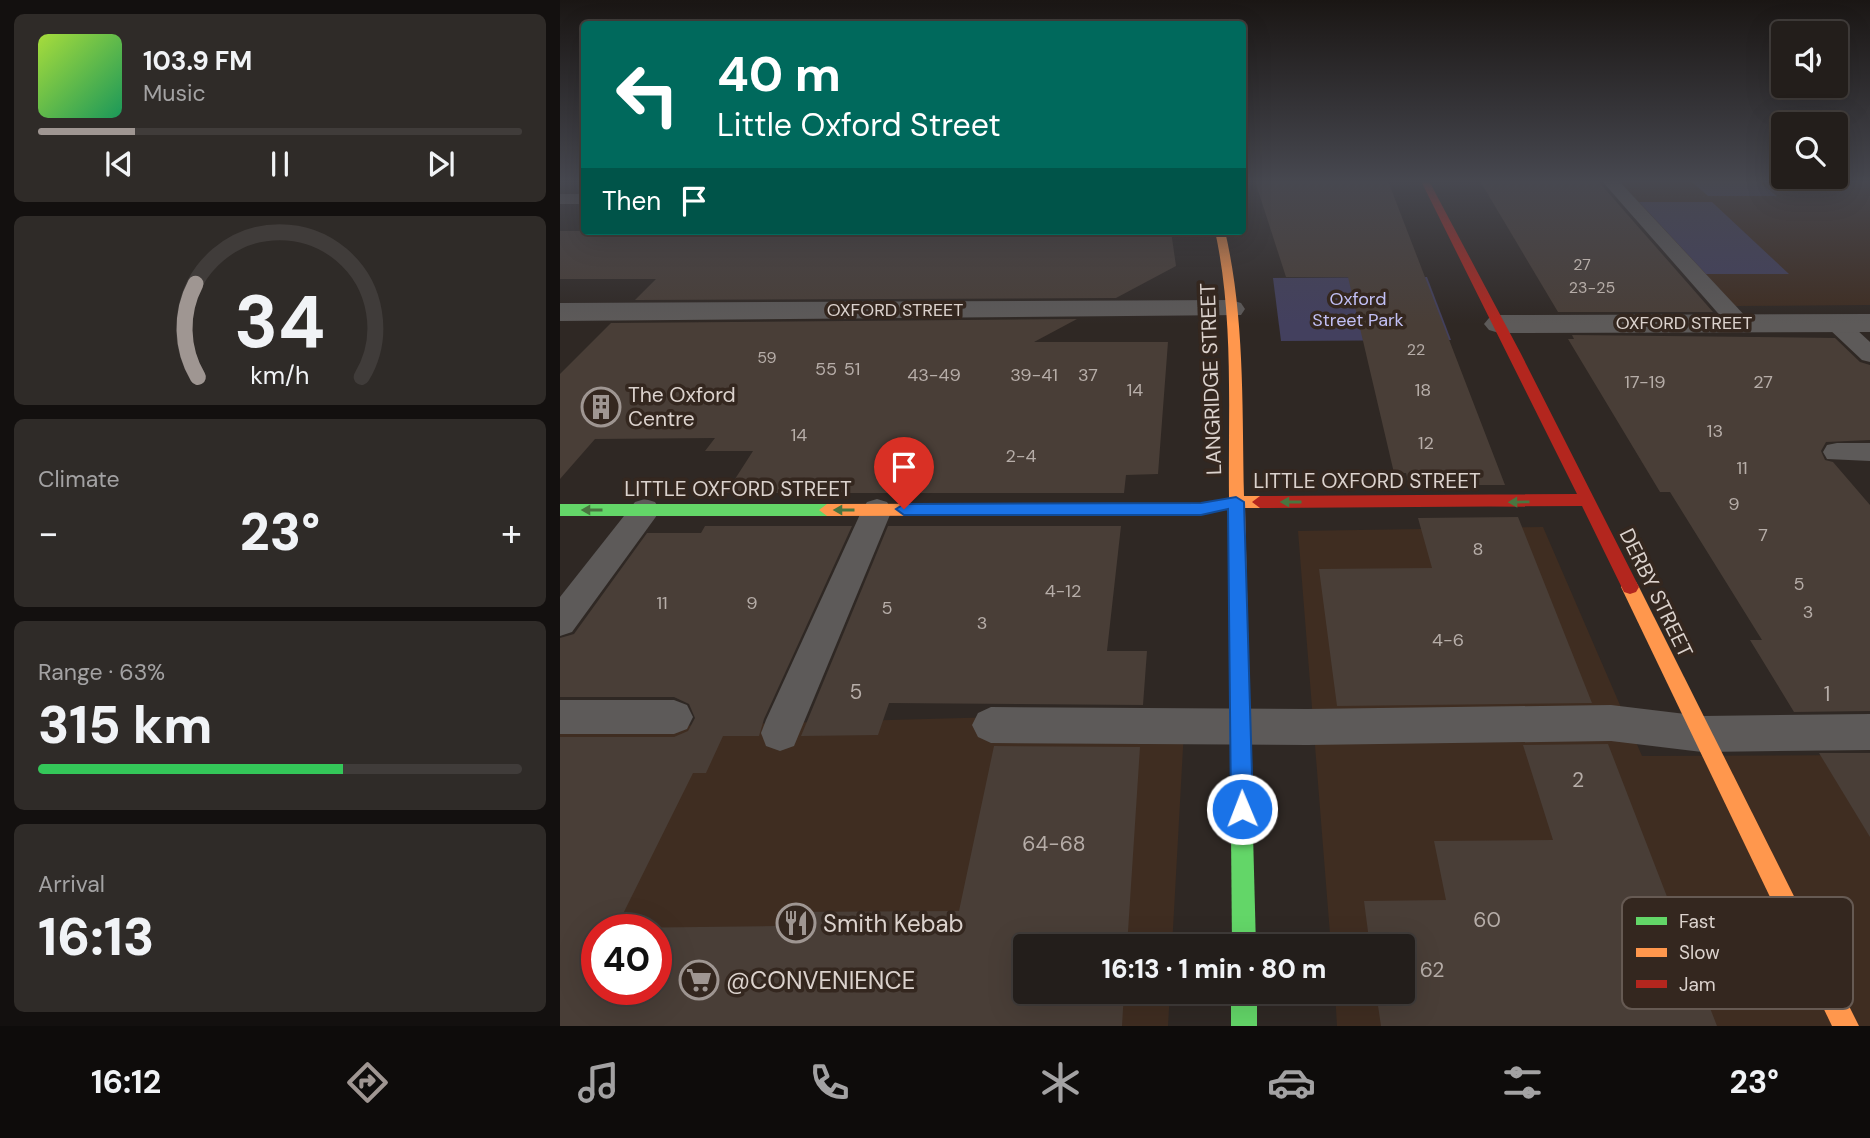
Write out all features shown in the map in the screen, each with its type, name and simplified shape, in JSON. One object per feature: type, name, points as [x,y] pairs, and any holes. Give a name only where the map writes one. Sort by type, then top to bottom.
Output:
[{"type":"street","name":"DERBY STREET","points":[[1450,229],[1782,897]]},
{"type":"street","name":"LANGRIDGE STREET","points":[[1221,235],[1228,271],[1231,309],[1244,934]]},
{"type":"street","name":"OXFORD STREET","points":[[560,312],[1231,309]]},
{"type":"street","name":"OXFORD STREET","points":[[1499,324],[1870,323]]},
{"type":"street","name":"LITTLE OXFORD STREET","points":[[560,510],[1201,509],[1236,502],[1587,500]]},
{"type":"street","points":[[1244,1004],[1244,1026]]},
{"type":"street","name":"DERBY STREET","points":[[1838,1009],[1846,1026]]},
{"type":"lane","points":[[1653,229],[1739,323]]},
{"type":"lane","points":[[1836,323],[1870,355]]},
{"type":"lane","points":[[1837,452],[1870,452]]},
{"type":"lane","points":[[560,622],[645,510]]},
{"type":"lane","points":[[780,733],[877,510]]},
{"type":"lane","points":[[560,716],[674,717]]},
{"type":"lane","points":[[991,725],[1611,723],[1702,734],[1870,732]]},
{"type":"shaded area","points":[[1663,229],[1870,229],[1870,305],[1735,306]]},
{"type":"shaded area","points":[[1543,527],[1642,756],[1870,755],[1870,1026],[1337,1026],[1336,1004],[1415,1004],[1415,934],[1330,934],[1298,531]]},
{"type":"shaded area","points":[[1185,712],[1173,934],[1013,934],[1013,1004],[1169,1004],[1168,1026],[560,1026],[560,729]]},
{"type":"green space","points":[[1664,229],[1741,229],[1789,274],[1706,274]]},
{"type":"green space","name":"Oxford Street Park","points":[[1427,277],[1451,340],[1281,341],[1273,278]]},
{"type":"building","points":[[1270,229],[1406,229],[1505,485],[1409,485],[1406,473],[1394,473],[1348,277],[1286,277]]},
{"type":"building","points":[[1509,229],[1640,229],[1713,312],[1558,312]]},
{"type":"building","points":[[560,231],[581,231],[581,235],[1172,235],[1176,266],[1116,298],[635,300],[656,279],[560,279]]},
{"type":"building","points":[[1077,319],[1034,342],[1168,342],[1158,474],[1126,475],[1124,493],[726,493],[753,451],[705,451],[715,438],[595,439],[560,479],[560,374],[611,323]]},
{"type":"building","points":[[1572,335],[1835,338],[1860,362],[1870,365],[1870,440],[1826,442],[1821,451],[1825,460],[1833,462],[1870,505],[1870,711],[1794,712],[1750,640],[1762,640],[1670,492],[1660,492],[1568,339],[1574,339]]},
{"type":"building","points":[[1518,517],[1592,703],[1337,706],[1319,569],[1432,568],[1418,518]]},
{"type":"building","points":[[705,526],[852,526],[764,719],[759,736],[723,736],[706,773],[693,773],[623,914],[581,914],[581,1005],[672,1005],[672,927],[775,926],[780,912],[959,911],[994,746],[1140,747],[1128,934],[1013,934],[1013,1004],[1123,1004],[1122,1026],[560,1026],[560,737],[674,737],[688,731],[695,718],[689,704],[674,697],[560,697],[560,638],[574,634],[647,533],[701,533]]},
{"type":"building","points":[[888,526],[1121,526],[1107,651],[1147,651],[1143,705],[889,703],[878,735],[801,736]]},
{"type":"building","points":[[1608,744],[1667,897],[1622,897],[1622,1009],[1710,1009],[1717,1026],[1381,1026],[1378,1004],[1415,1004],[1415,934],[1368,934],[1364,901],[1446,900],[1434,841],[1553,840],[1523,745]]},
{"type":"building","points":[[1819,753],[1870,753],[1870,837]]},
{"type":"traffic: fast","points":[[560,510],[827,510]]},
{"type":"traffic: fast","points":[[1242,834],[1244,934]]},
{"type":"traffic: fast","points":[[1244,1004],[1244,1026]]},
{"type":"traffic: slow","points":[[1221,235],[1229,271],[1234,339],[1242,834]]},
{"type":"traffic: slow","points":[[827,510],[1201,509],[1236,502],[1260,502]]},
{"type":"traffic: slow","points":[[1630,587],[1783,897]]},
{"type":"traffic: slow","points":[[1838,1009],[1846,1026]]},
{"type":"traffic: jam","points":[[1450,229],[1630,587]]},
{"type":"traffic: jam","points":[[1260,502],[1587,500]]},
{"type":"place","name":"The Oxford Centre","points":[[601,407]]},
{"type":"place","name":"Smith Kebab","points":[[796,923]]},
{"type":"place","name":"@CONVENIENCE","points":[[699,980]]},
{"type":"route","points":[[904,509],[1201,509],[1236,502],[1242,809]]}]
